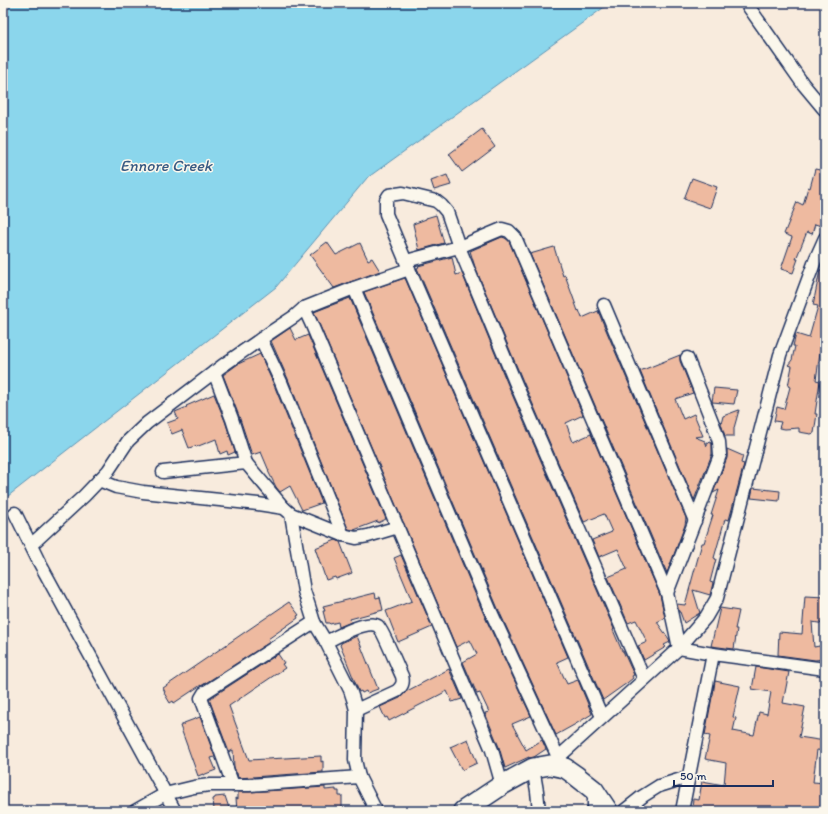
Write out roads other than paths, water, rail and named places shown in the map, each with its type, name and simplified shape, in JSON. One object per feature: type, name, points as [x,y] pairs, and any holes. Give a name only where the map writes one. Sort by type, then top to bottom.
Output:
[{"type":"main road","points":[[463,811],[502,785],[547,764],[565,768],[575,774],[594,790],[608,811]]},
{"type":"street","points":[[746,3],[803,84],[825,110]]},
{"type":"street","points":[[602,717],[386,214],[386,200],[389,195],[403,193],[436,201],[446,212],[518,389],[644,679]]},
{"type":"street","points":[[31,545],[84,496],[108,471],[128,441],[147,423],[214,372],[295,316],[304,308],[408,265],[459,247],[502,229],[509,231],[515,237],[667,594],[679,648]]},
{"type":"street","points":[[539,811],[538,791],[547,764],[679,648],[706,617],[717,598],[780,355],[816,258],[825,238]]},
{"type":"street","points":[[354,288],[492,614],[547,764]]},
{"type":"street","points":[[604,305],[695,521]]},
{"type":"street","points":[[304,308],[492,750],[502,785]]},
{"type":"street","points":[[261,339],[281,382],[343,535]]},
{"type":"street","points":[[667,594],[720,455],[719,442],[715,429],[687,358]]},
{"type":"street","points":[[214,372],[246,463],[287,511],[304,590],[314,622],[326,642],[350,690],[356,710],[355,760],[359,777],[376,811]]},
{"type":"street","points":[[163,472],[246,463]]},
{"type":"street","points":[[99,480],[116,487],[144,492],[258,504],[287,511],[343,535],[356,538],[398,527]]},
{"type":"street","points":[[15,513],[175,811]]},
{"type":"street","points":[[233,785],[201,698],[204,693],[314,622]]},
{"type":"street","points":[[326,642],[363,625],[371,624],[378,626],[402,676],[402,687],[397,691],[356,710]]},
{"type":"street","points":[[679,648],[825,669]]},
{"type":"street","points":[[682,811],[713,654]]},
{"type":"street","points":[[135,811],[165,794],[200,786],[249,785],[359,777]]},
{"type":"street","points":[[624,811],[659,786],[688,777]]},
{"type":"street","points":[[594,790],[594,811]]},
{"type":"water","name":"Ennore Creek","points":[[3,3],[610,3],[367,178],[276,287],[3,500]]}]
